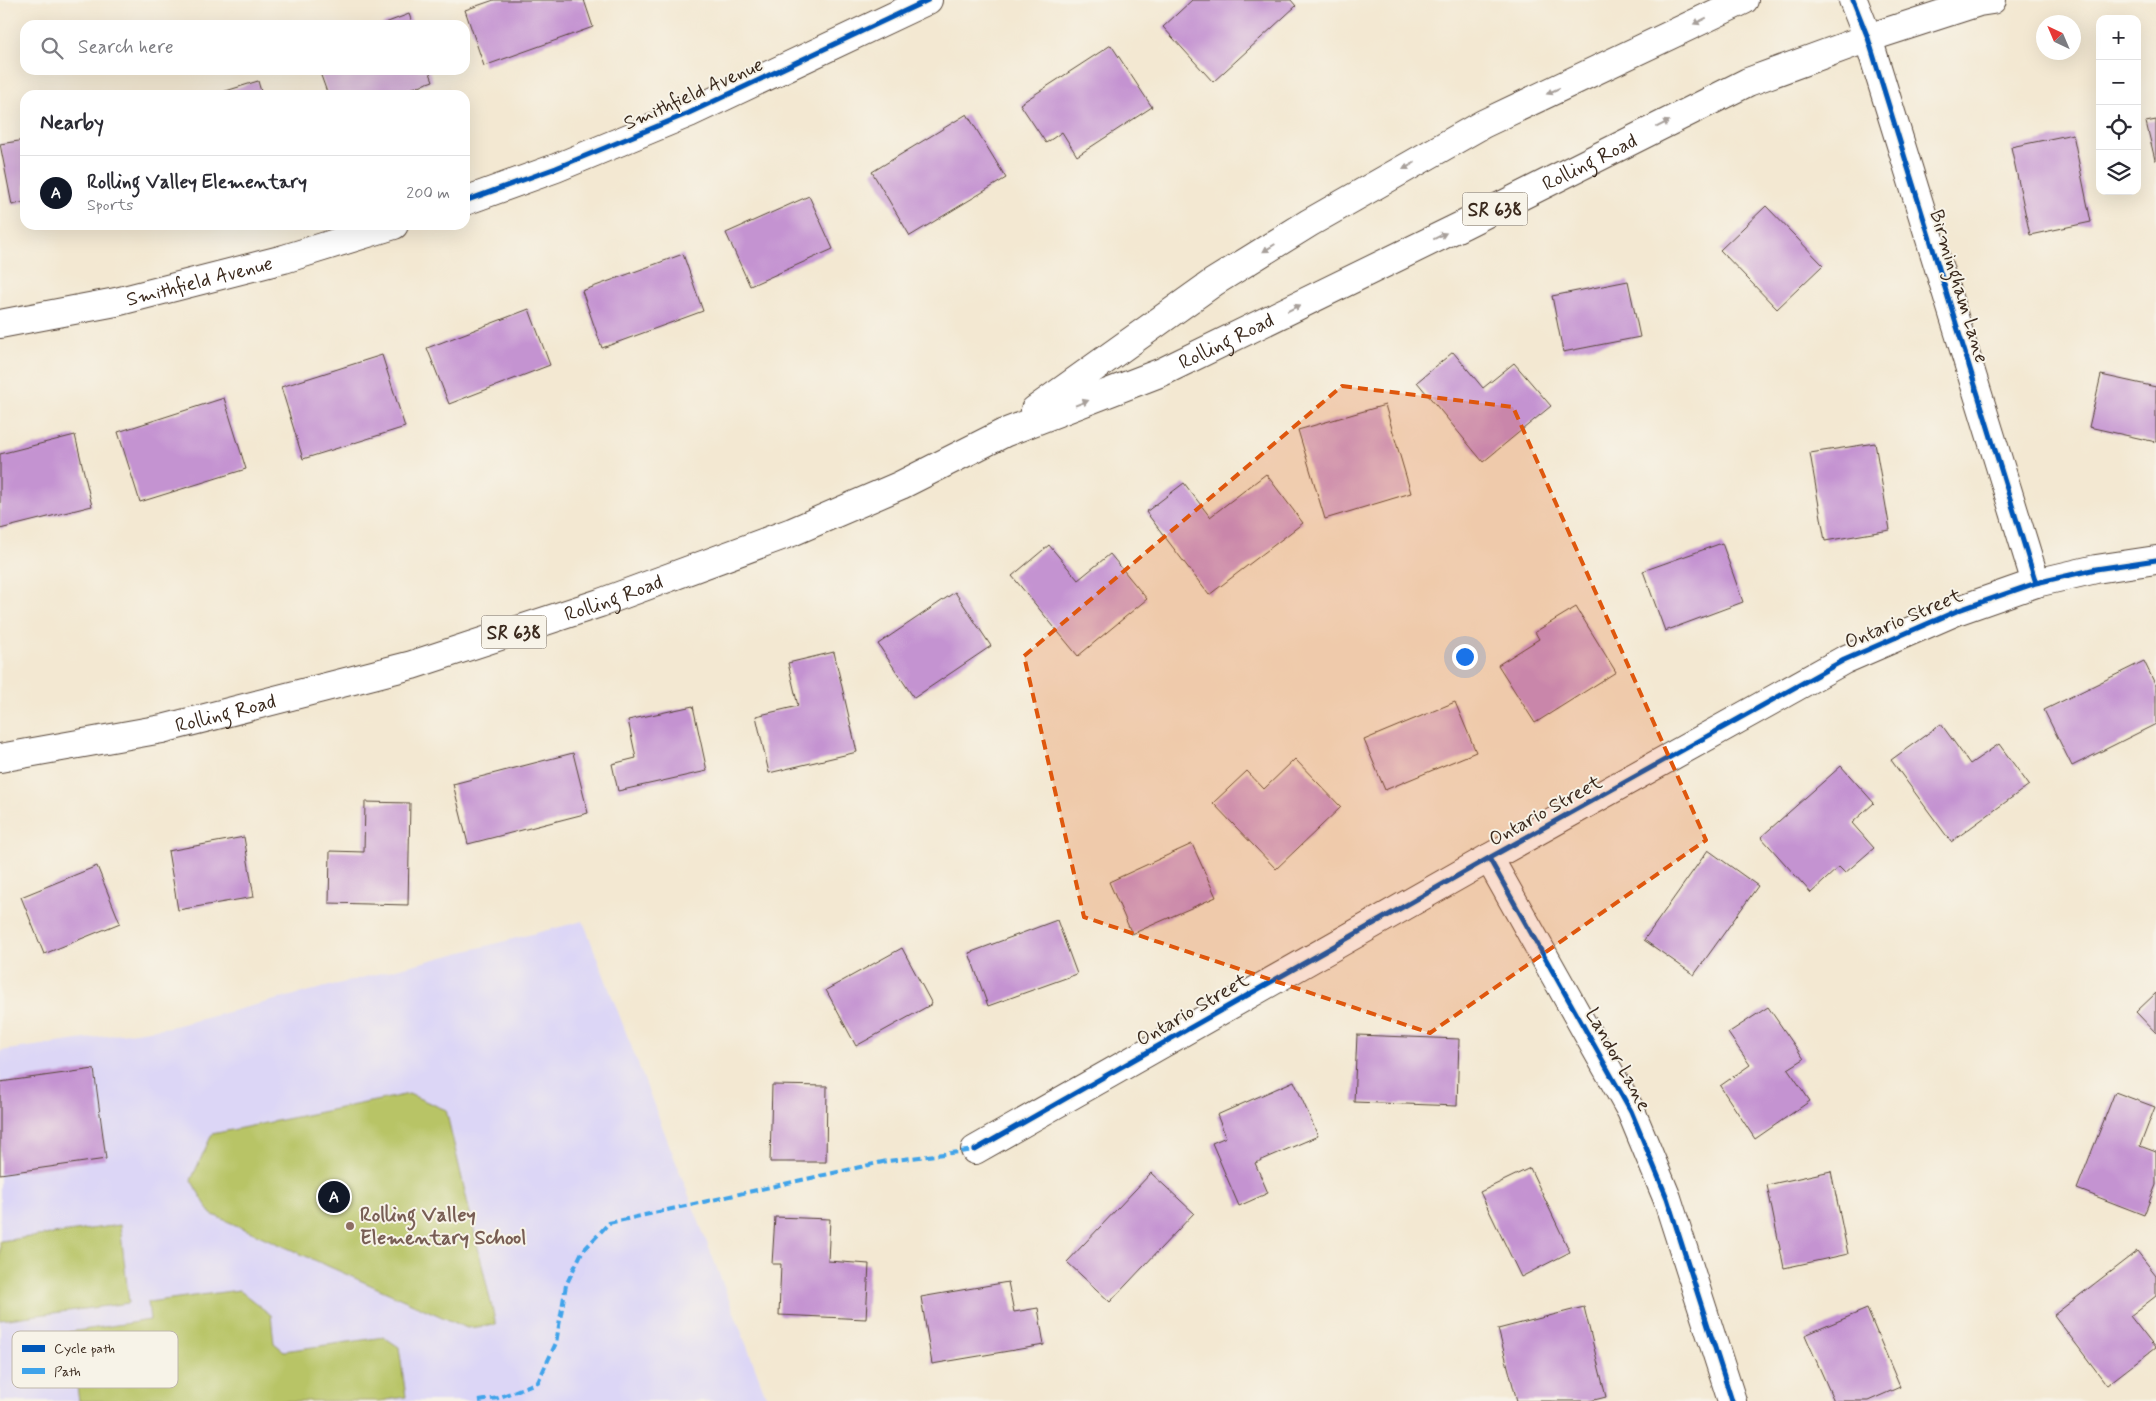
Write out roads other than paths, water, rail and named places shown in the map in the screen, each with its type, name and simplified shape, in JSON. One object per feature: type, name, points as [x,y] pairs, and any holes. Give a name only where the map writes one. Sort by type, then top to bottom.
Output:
[{"type":"street","name":"Smithfield Avenue","points":[[470,199],[556,168],[689,113],[928,0]]},
{"type":"street","name":"Rolling Road","points":[[1004,433],[1214,282],[1309,223],[1483,124],[1744,0]]},
{"type":"street","name":"Birmingham Lane","points":[[1853,0],[1868,38],[2036,583]]},
{"type":"street","name":"Rolling Road","points":[[0,758],[162,729],[412,665],[600,603],[792,532],[901,484],[1004,433],[1162,372],[1463,225],[1748,82],[1868,38],[1979,2],[1992,0]]},
{"type":"street","name":"Smithfield Avenue","points":[[0,324],[116,302],[284,259],[378,230]]},
{"type":"street","name":"Ontario Street","points":[[975,1150],[1489,858],[1844,660],[1959,610],[2036,583],[2096,569],[2156,560]]},
{"type":"street","name":"Landor Lane","points":[[1489,858],[1631,1111],[1667,1198],[1732,1401]]},
{"type":"place","name":"Rolling Valley Elementary","points":[[334,1197]]},
{"type":"place","name":"Rolling Valley Elementary School","points":[[350,1226]]}]
